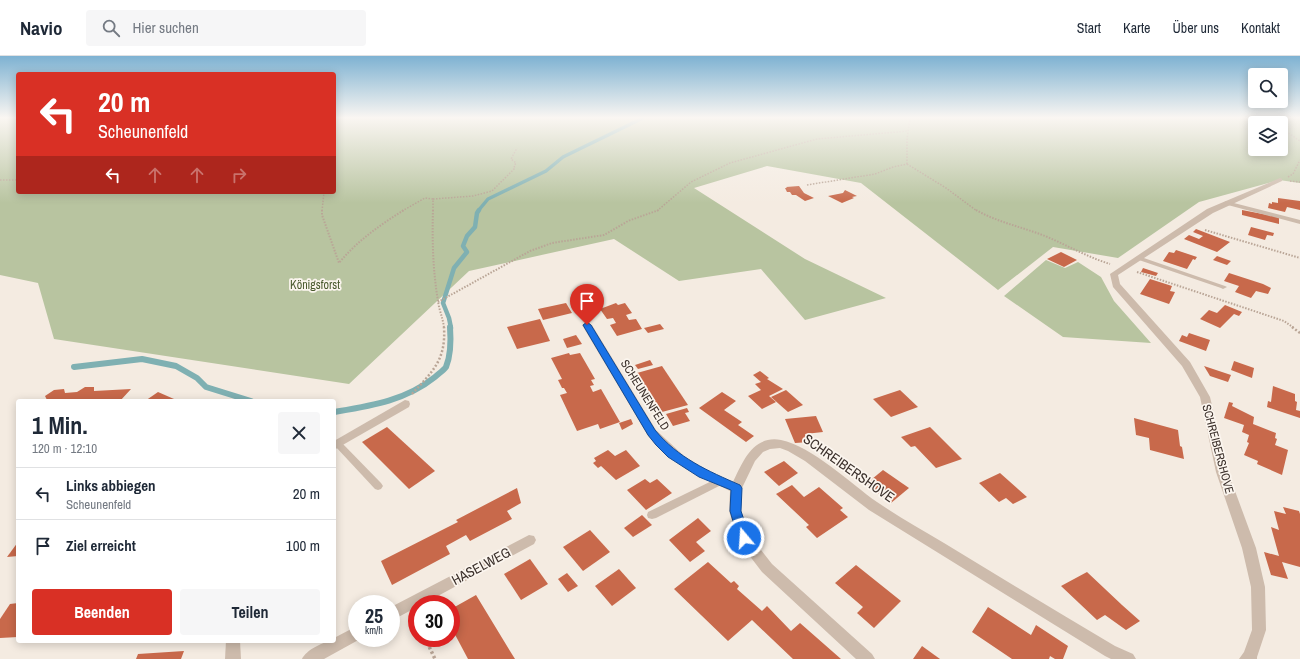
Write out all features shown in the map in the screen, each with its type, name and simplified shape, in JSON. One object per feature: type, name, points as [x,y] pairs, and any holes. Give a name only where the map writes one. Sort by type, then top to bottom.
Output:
[{"type":"street","points":[[1122,267],[1210,211],[1281,180]]},
{"type":"street","name":"SCHREIBERSHOVE","points":[[1122,267],[1114,274],[1116,285],[1186,364],[1205,397],[1222,472],[1249,548],[1258,587],[1259,630],[1250,657],[1247,659]]},
{"type":"street","name":"SCHEUNENFELD","points":[[587,325],[652,433],[660,443],[672,455],[703,474],[736,488]]},
{"type":"street","points":[[336,445],[405,404]]},
{"type":"street","name":"SCHREIBERSHOVE","points":[[867,659],[767,568],[744,538],[735,511],[736,488],[750,458],[759,450],[769,445],[780,444],[792,448],[809,458],[873,506],[1110,651],[1128,659]]},
{"type":"street","name":"HASELWEG","points":[[400,609],[529,540]]},
{"type":"street","points":[[310,659],[348,638]]},
{"type":"street","points":[[233,659],[234,643]]},
{"type":"lane","points":[[1226,204],[1300,222]]},
{"type":"lane","points":[[1138,258],[1223,287]]},
{"type":"lane","points":[[336,445],[378,486]]},
{"type":"lane","points":[[652,515],[720,482]]},
{"type":"path","points":[[438,302],[530,251],[552,243],[604,235],[628,221],[658,211],[691,182],[730,164],[792,146]]},
{"type":"path","points":[[906,146],[907,164]]},
{"type":"path","points":[[324,194],[322,215],[339,263],[349,249],[395,216],[425,198],[433,199],[473,196],[492,191],[515,168],[514,166],[516,163],[511,159],[517,148]]},
{"type":"path","points":[[1281,180],[1293,174],[1300,160]]},
{"type":"path","points":[[807,185],[875,174],[893,167],[907,164],[946,188],[981,214],[1046,236],[1094,259],[1284,321],[1300,333]]},
{"type":"path","points":[[0,180],[16,180]]},
{"type":"path","points":[[405,404],[430,374],[440,358],[444,334],[443,319],[438,302],[432,252],[433,199]]},
{"type":"path","points":[[1189,225],[1300,258]]},
{"type":"path","points":[[429,647],[435,659]]},
{"type":"green space","name":"Königsforst","points":[[0,146],[16,146],[16,194],[336,194],[336,146],[1248,146],[1248,156],[1288,156],[1288,146],[1300,146],[1300,183],[1279,180],[1199,202],[1118,258],[1053,247],[998,290],[861,183],[767,166],[694,188],[805,259],[886,298],[805,320],[761,269],[679,281],[614,239],[469,271],[349,384],[54,339],[38,283],[0,275]]},
{"type":"green space","points":[[1046,260],[1065,268],[1078,262],[1101,277],[1114,301],[1151,343],[1063,337],[1004,296]]},
{"type":"building","points":[[799,186],[804,193],[814,198],[805,201],[796,195],[792,195],[790,192],[787,192],[785,188]]},
{"type":"building","points":[[845,190],[857,196],[852,197],[854,198],[842,203],[828,196],[843,193]]},
{"type":"building","points":[[1278,198],[1300,201],[1300,210],[1287,207],[1285,212],[1268,208],[1269,203],[1278,203]]},
{"type":"building","points":[[1242,210],[1279,217],[1279,224],[1242,215]]},
{"type":"building","points":[[1251,227],[1274,233],[1273,236],[1267,235],[1265,240],[1248,235]]},
{"type":"building","points":[[1196,229],[1230,242],[1217,252],[1184,239],[1189,235],[1199,239],[1203,236],[1193,232]]},
{"type":"building","points":[[1176,250],[1197,257],[1195,260],[1193,259],[1187,269],[1163,261],[1169,252],[1174,253]]},
{"type":"building","points":[[1061,252],[1077,260],[1064,267],[1047,259]]},
{"type":"building","points":[[1217,256],[1231,261],[1227,265],[1213,260]]},
{"type":"building","points":[[1143,268],[1158,273],[1156,276],[1141,272]]},
{"type":"building","points":[[1229,273],[1271,288],[1268,294],[1256,291],[1251,298],[1235,292],[1239,286],[1224,281]]},
{"type":"building","points":[[1150,279],[1172,286],[1170,291],[1175,292],[1169,304],[1140,294]]},
{"type":"building","points":[[595,297],[600,305],[587,309],[581,299]]},
{"type":"building","points":[[566,303],[572,313],[543,320],[538,309]]},
{"type":"building","points":[[616,303],[618,305],[625,303],[632,313],[626,315],[629,320],[636,319],[642,329],[617,336],[610,325],[616,323],[613,318],[607,319],[600,309]]},
{"type":"building","points":[[1225,305],[1242,312],[1239,316],[1234,314],[1220,328],[1200,319],[1209,310],[1217,313]]},
{"type":"building","points":[[540,319],[550,341],[517,349],[507,327]]},
{"type":"building","points":[[660,324],[664,329],[648,333],[644,328]]},
{"type":"building","points":[[1189,333],[1210,340],[1206,351],[1179,341],[1182,335],[1187,337]]},
{"type":"building","points":[[576,335],[582,344],[567,348],[563,339]]},
{"type":"building","points":[[569,353],[570,355],[580,353],[595,379],[591,380],[594,385],[590,386],[593,392],[601,389],[620,422],[600,429],[598,424],[577,431],[560,395],[567,393],[564,388],[562,388],[558,380],[562,379],[551,358]]},
{"type":"building","points":[[650,360],[653,365],[638,369],[635,365]]},
{"type":"building","points":[[1234,361],[1254,368],[1252,378],[1231,370]]},
{"type":"building","points":[[662,366],[688,405],[662,412],[637,373]]},
{"type":"building","points":[[1204,366],[1231,375],[1228,382],[1210,376]]},
{"type":"building","points":[[760,371],[769,378],[767,379],[783,389],[769,396],[776,402],[762,409],[748,396],[761,390],[755,384],[761,382],[753,375]]},
{"type":"building","points":[[1273,386],[1295,394],[1295,401],[1297,402],[1296,410],[1300,411],[1300,418],[1267,407],[1268,401],[1271,402]]},
{"type":"building","points":[[85,387],[94,387],[94,391],[131,389],[122,399],[46,399],[45,396],[54,390],[64,389],[65,393],[77,392]]},
{"type":"building","points":[[786,390],[803,405],[788,412],[771,397]]},
{"type":"building","points":[[900,390],[918,407],[891,417],[873,399]]},
{"type":"building","points":[[158,392],[174,399],[148,399]]},
{"type":"building","points":[[722,392],[736,401],[724,410],[742,422],[738,425],[754,436],[746,442],[699,408]]},
{"type":"building","points":[[1229,402],[1233,403],[1232,406],[1254,417],[1253,424],[1276,433],[1275,438],[1277,439],[1275,445],[1288,450],[1282,475],[1257,464],[1258,461],[1244,455],[1249,443],[1247,442],[1249,435],[1242,432],[1244,425],[1224,418]]},
{"type":"building","points":[[687,408],[689,412],[685,413],[690,421],[673,426],[666,414]]},
{"type":"building","points":[[816,416],[823,432],[805,434],[809,442],[795,443],[785,419]]},
{"type":"building","points":[[1134,418],[1178,430],[1180,446],[1182,447],[1184,459],[1150,450],[1149,438],[1136,435]]},
{"type":"building","points":[[631,419],[633,424],[622,430],[619,423]]},
{"type":"building","points":[[387,427],[435,471],[409,489],[362,442]]},
{"type":"building","points":[[930,427],[962,459],[936,468],[915,446],[911,447],[901,437]]},
{"type":"building","points":[[608,450],[615,456],[626,450],[640,466],[616,480],[601,466],[598,468],[593,463],[596,461],[594,458]]},
{"type":"building","points":[[784,461],[798,473],[779,486],[764,472]]},
{"type":"building","points":[[883,470],[909,488],[891,503],[866,484]]},
{"type":"building","points":[[1000,473],[1027,497],[1013,504],[1006,498],[999,502],[979,483]]},
{"type":"building","points":[[645,479],[650,483],[657,479],[672,493],[646,510],[627,490]]},
{"type":"building","points":[[792,485],[804,497],[819,487],[843,508],[840,510],[848,517],[817,538],[806,527],[809,525],[776,494]]},
{"type":"building","points":[[517,488],[521,503],[507,511],[512,519],[470,541],[466,535],[446,546],[450,554],[392,585],[381,561],[458,522],[456,520]]},
{"type":"building","points":[[1283,507],[1299,511],[1300,514],[1300,567],[1282,562],[1288,579],[1271,575],[1264,552],[1279,556],[1271,527],[1279,530],[1274,511],[1286,514]]},
{"type":"building","points":[[642,515],[652,525],[633,537],[624,528]]},
{"type":"building","points":[[698,518],[711,531],[696,542],[705,551],[690,562],[669,540]]},
{"type":"building","points":[[590,530],[610,552],[583,571],[563,547]]},
{"type":"building","points":[[16,545],[16,556],[7,557]]},
{"type":"building","points":[[530,559],[548,584],[521,600],[504,574]]},
{"type":"building","points":[[708,562],[731,583],[734,581],[739,586],[737,589],[762,611],[767,606],[791,631],[800,623],[841,659],[793,659],[752,620],[728,641],[674,589]]},
{"type":"building","points":[[856,565],[901,601],[874,628],[857,613],[863,607],[835,583]]},
{"type":"building","points":[[619,569],[636,588],[612,606],[595,586]]},
{"type":"building","points":[[1087,572],[1140,621],[1126,630],[1105,615],[1097,620],[1061,586]]},
{"type":"building","points":[[567,573],[578,586],[568,592],[558,579]]},
{"type":"building","points":[[476,595],[515,659],[468,659],[460,644],[460,604]]},
{"type":"building","points":[[16,603],[16,637],[0,638],[0,619],[10,604]]},
{"type":"building","points":[[988,607],[1031,635],[1036,625],[1068,646],[1063,659],[1055,659],[1050,656],[1049,659],[1012,659],[972,632]]},
{"type":"building","points":[[922,646],[940,659],[913,659]]},
{"type":"building","points":[[184,651],[181,659],[136,659],[138,654]]},
{"type":"waterway","points":[[478,211],[488,199],[546,171],[563,157],[585,146]]},
{"type":"waterway","points":[[451,328],[443,303],[454,268],[467,252],[463,246],[467,236],[475,227],[477,213],[479,210]]},
{"type":"waterway","points":[[336,412],[374,405],[399,397],[412,392],[435,377],[446,367],[448,362],[450,327]]},
{"type":"waterway","points":[[74,367],[142,359],[176,366],[197,378],[206,387],[245,399]]},
{"type":"route","points":[[587,325],[652,433],[660,443],[672,455],[703,474],[736,488],[735,511],[744,538]]}]
